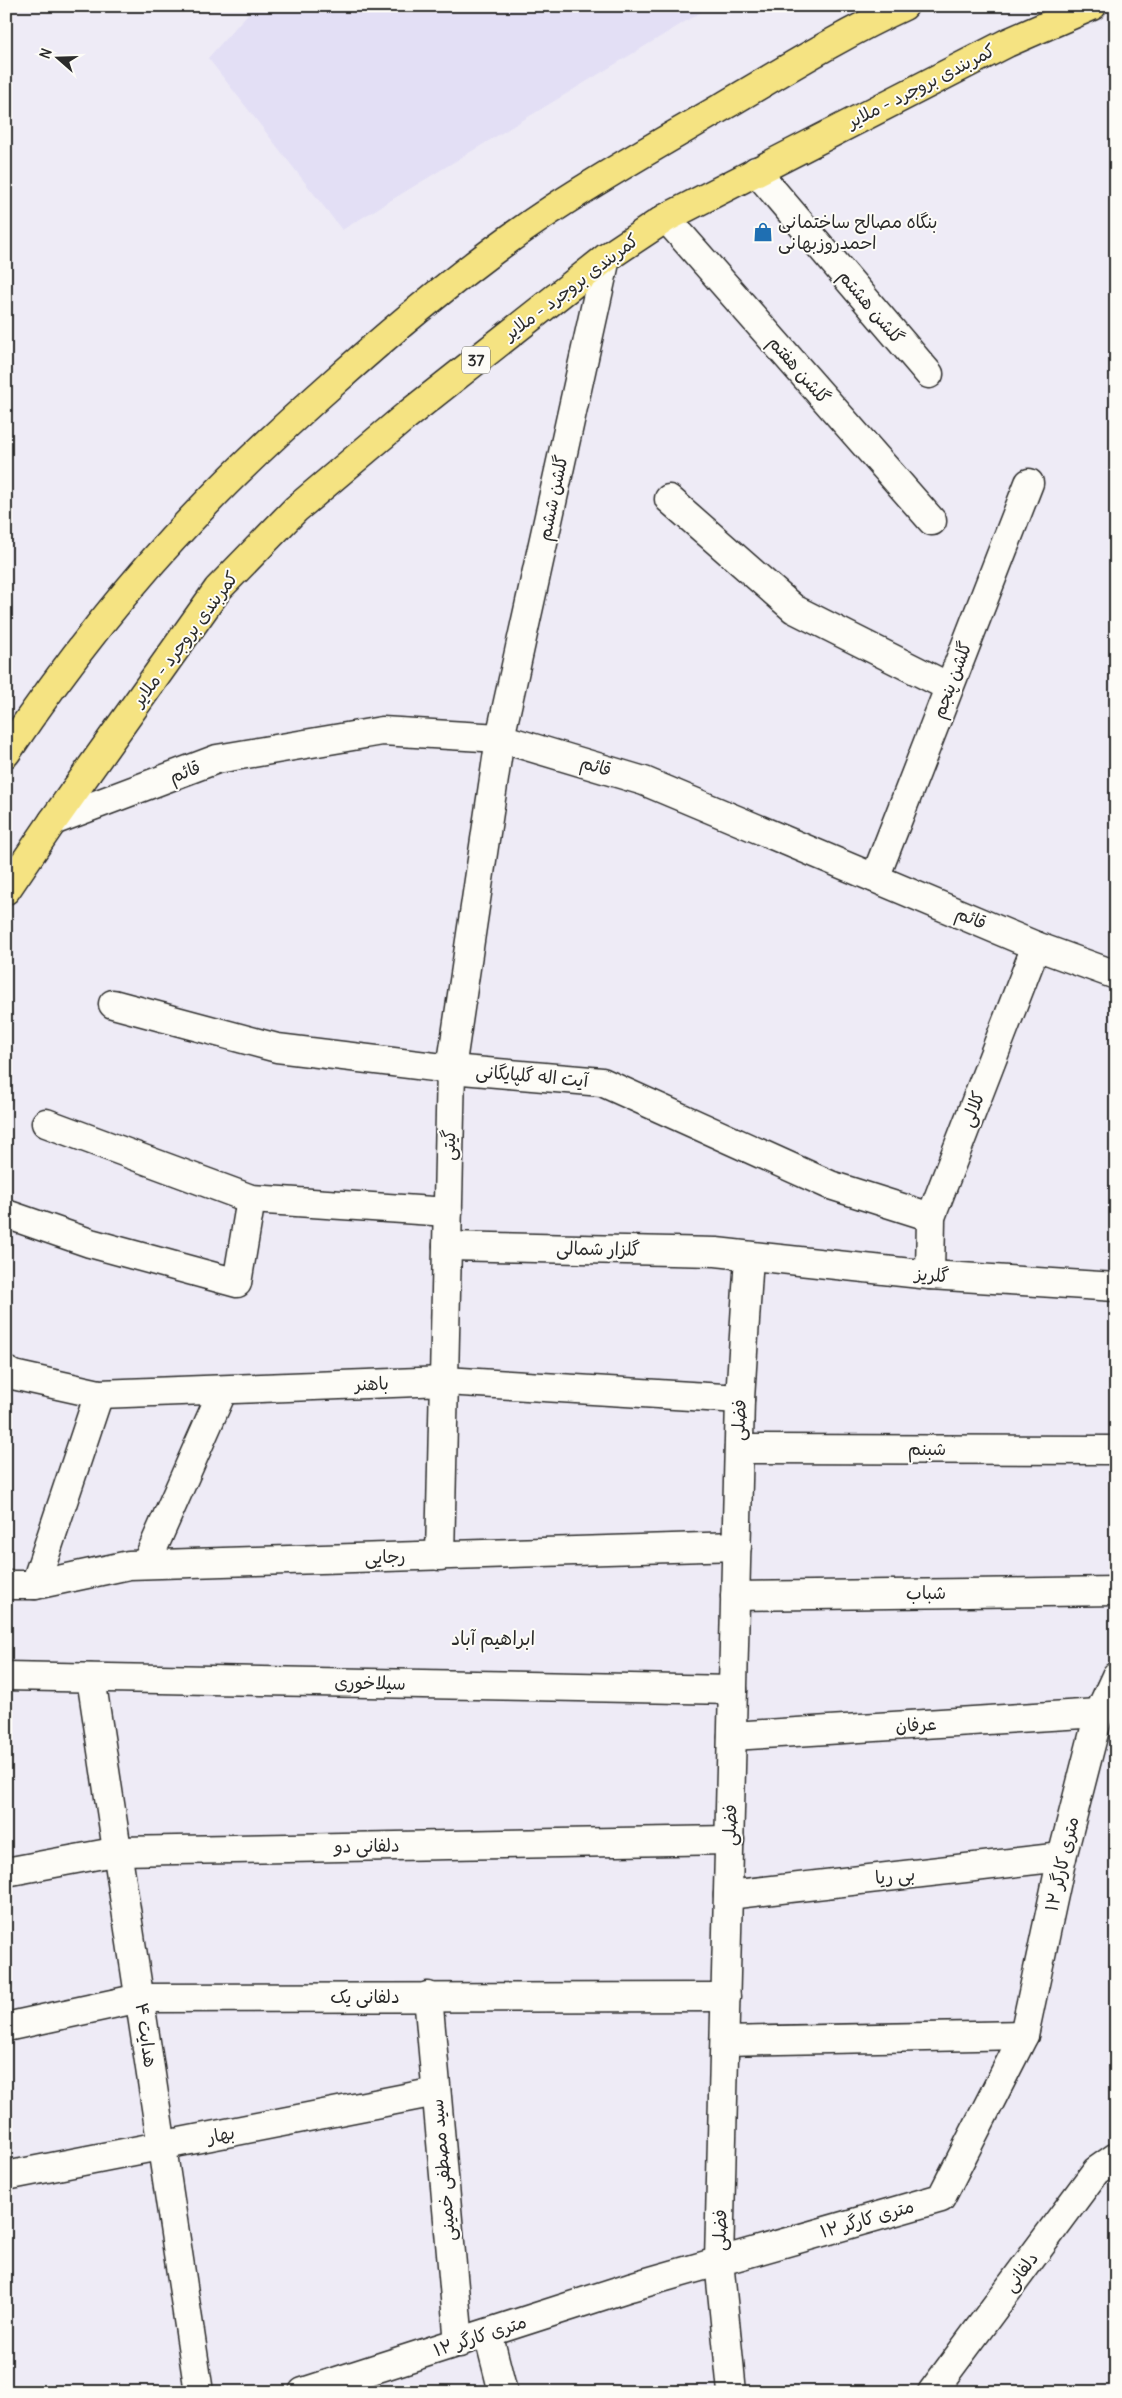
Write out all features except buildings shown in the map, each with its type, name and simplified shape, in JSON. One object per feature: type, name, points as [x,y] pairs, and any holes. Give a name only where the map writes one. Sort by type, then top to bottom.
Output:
[{"type":"highway","points":[[6,754],[33,714],[120,600],[197,512],[281,430],[367,352],[456,279],[553,209],[652,148],[827,46],[904,6]]},
{"type":"highway","name":"کمربندی بروجرد - ملایر","points":[[6,890],[218,590],[296,509],[406,416],[606,258],[666,218],[1006,42],[1092,6]]},
{"type":"street","name":"گلشن هشتم","points":[[756,171],[929,374]]},
{"type":"street","name":"گلشن هفتم","points":[[666,218],[932,521]]},
{"type":"street","name":"گلشن ششم","points":[[500,738],[606,258]]},
{"type":"street","name":"گلشن پنجم","points":[[875,878],[1029,483]]},
{"type":"street","points":[[669,499],[794,609],[950,687]]},
{"type":"street","name":"قائم","points":[[53,821],[217,760],[382,731],[500,738],[644,781],[1036,946],[1116,976]]},
{"type":"street","name":"گیتی","points":[[440,1556],[451,1069],[500,738]]},
{"type":"street","name":"کلالی","points":[[930,1276],[931,1217],[1036,946]]},
{"type":"street","name":"آیت اله گلپایگانی","points":[[113,1004],[277,1048],[451,1069],[602,1082],[830,1185],[931,1217]]},
{"type":"street","points":[[46,1123],[251,1198],[448,1212]]},
{"type":"street","points":[[6,1214],[90,1243],[238,1283],[251,1198]]},
{"type":"street","name":"گلزار شمالی","points":[[447,1246],[716,1252],[749,1257]]},
{"type":"street","name":"گلریز","points":[[749,1257],[930,1276],[1116,1287]]},
{"type":"street","name":"فضلی","points":[[732,2392],[720,2261],[738,1449],[749,1257]]},
{"type":"street","name":"باهنر","points":[[6,1371],[99,1394],[445,1381],[740,1399]]},
{"type":"street","points":[[146,1564],[223,1390]]},
{"type":"street","points":[[35,1585],[99,1394]]},
{"type":"street","name":"شبنم","points":[[738,1449],[1116,1450]]},
{"type":"street","name":"رجایی","points":[[6,1585],[35,1585],[130,1565],[146,1564],[736,1546]]},
{"type":"street","name":"شباب","points":[[735,1596],[1116,1591]]},
{"type":"street","name":"سیلاخوری","points":[[6,1676],[733,1690]]},
{"type":"street","name":"۱۲ متری کارگر","points":[[320,2389],[630,2287],[941,2198],[1024,2035],[1062,1857],[1099,1713],[1115,1677]]},
{"type":"street","name":"هدایت ۴","points":[[90,1678],[118,1851],[199,2392]]},
{"type":"street","name":"عرفان","points":[[732,1736],[1099,1713]]},
{"type":"street","name":"دلفانی دو","points":[[6,1872],[118,1851],[730,1840]]},
{"type":"street","name":"بی ریا","points":[[728,1895],[1062,1857]]},
{"type":"street","name":"دلفانی یک","points":[[6,2026],[140,1998],[428,1996],[726,1997]]},
{"type":"street","name":"سید مصطفی خمینی","points":[[428,1996],[459,2343]]},
{"type":"street","points":[[724,2041],[1024,2035]]},
{"type":"street","name":"بهار","points":[[6,2176],[436,2092]]},
{"type":"street","name":"دلفانی","points":[[932,2392],[1096,2171],[1116,2157]]},
{"type":"street","points":[[488,2333],[503,2392]]},
{"type":"shaded area","points":[[255,6],[711,6],[342,230],[208,58]]},
{"type":"place","name":"بنگاه مصالح ساختمانی احمدروزبهانی","points":[[763,232]]},
{"type":"district","name":"ابراهیم آباد","points":[[493,1638]]}]
